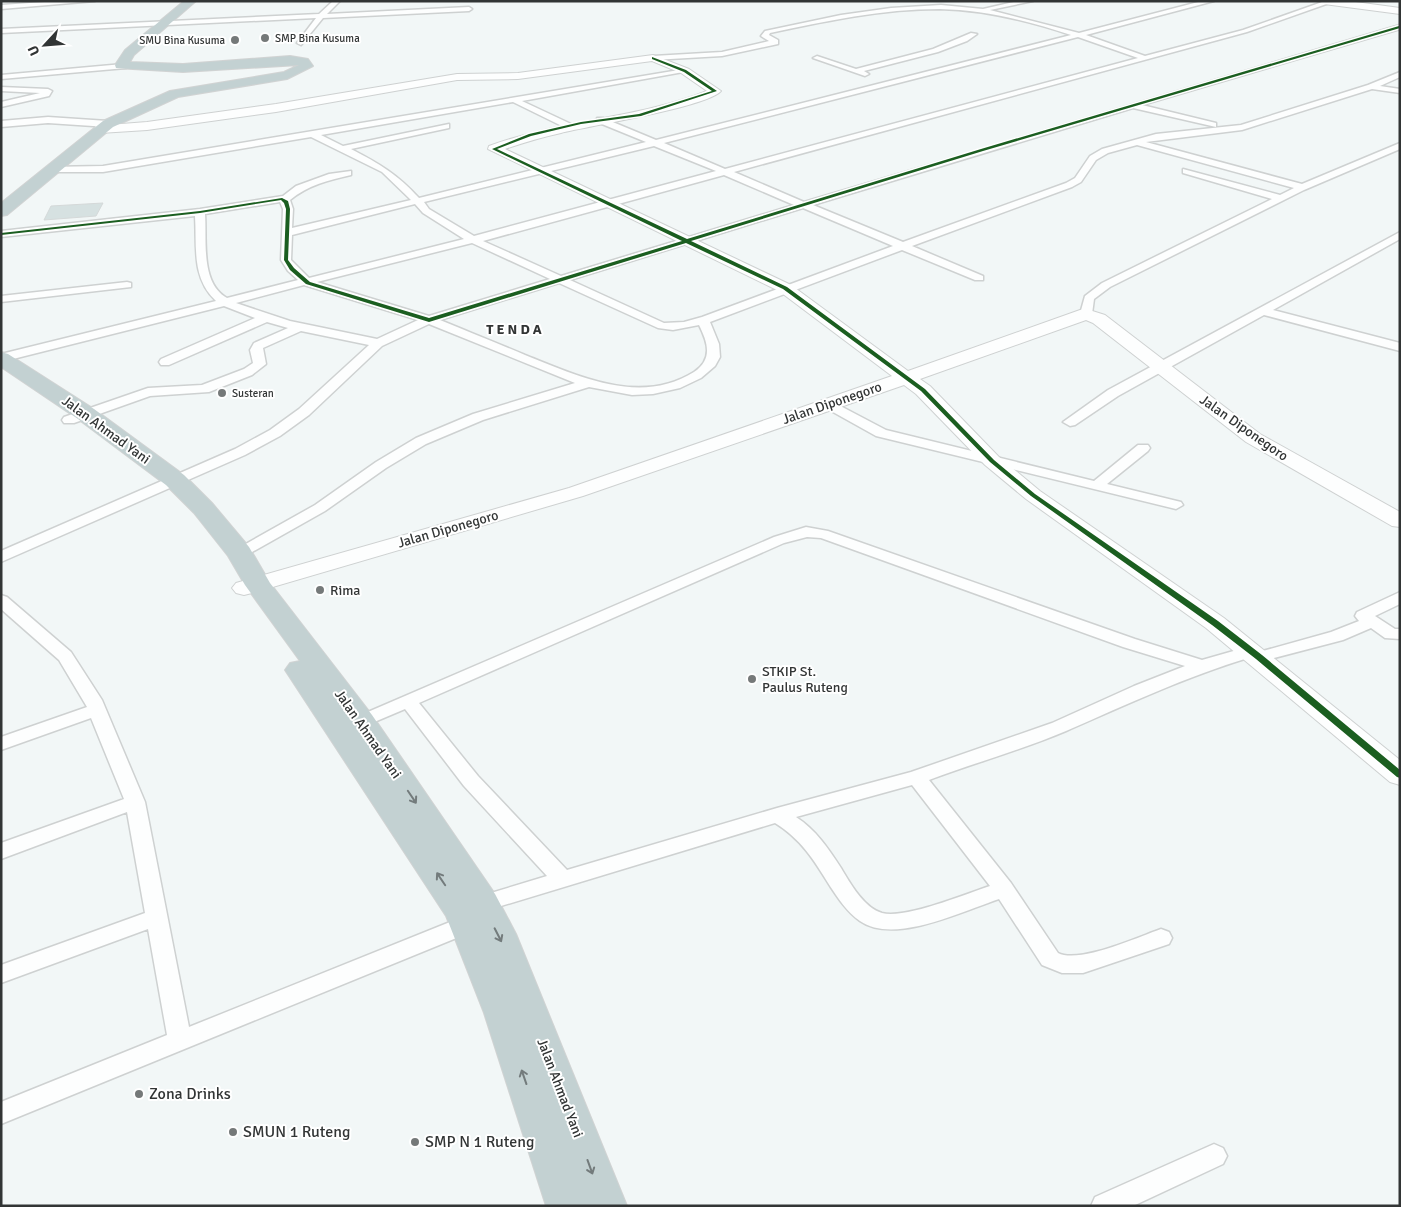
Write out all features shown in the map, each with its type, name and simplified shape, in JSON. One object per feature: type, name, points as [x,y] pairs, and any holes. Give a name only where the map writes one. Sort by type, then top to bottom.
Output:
[{"type":"highway","points":[[1,211],[104,126],[176,94],[279,77],[298,72],[307,66],[304,62],[290,60],[183,68],[123,66],[120,63],[129,53],[191,1]]},
{"type":"highway","name":"Jalan Ahmad Yani","points":[[1,358],[202,508],[240,553],[251,586]]},
{"type":"highway","name":"Jalan Ahmad Yani","points":[[1,373],[78,417]]},
{"type":"highway","name":"Jalan Ahmad Yani","points":[[167,483],[225,558],[251,586],[352,726],[471,913],[503,1013],[551,1108],[605,1206]]},
{"type":"highway","name":"Jalan Ahmad Yani","points":[[551,1108],[568,1206]]},
{"type":"street","points":[[1,7],[92,1]]},
{"type":"street","points":[[301,43],[320,17],[337,1]]},
{"type":"street","points":[[976,10],[1030,1]]},
{"type":"street","points":[[286,233],[655,143],[1210,1]]},
{"type":"street","points":[[1,358],[225,304],[473,240],[1245,32],[1326,2],[1400,11]]},
{"type":"street","points":[[391,3],[391,13]]},
{"type":"street","points":[[1,124],[48,120],[104,126],[147,126],[276,108],[457,77],[518,76],[653,58],[726,54],[775,42],[765,36],[766,32],[838,17],[890,10],[959,8],[976,10],[1080,34],[1145,58]]},
{"type":"street","points":[[1,31],[162,25],[469,9]]},
{"type":"street","points":[[391,13],[415,19]]},
{"type":"street","points":[[1,557],[240,452],[276,433],[304,412],[378,344],[429,320],[1132,106],[1400,27]]},
{"type":"street","points":[[856,71],[966,40],[973,34]]},
{"type":"street","points":[[653,58],[685,71],[715,91],[647,113],[568,126],[521,138],[494,149],[785,288],[906,378],[939,405],[992,461],[1033,495],[1255,654],[1400,775]]},
{"type":"street","points":[[817,58],[893,82]]},
{"type":"street","points":[[1,77],[123,66]]},
{"type":"street","points":[[52,169],[102,169],[685,71]]},
{"type":"street","points":[[312,134],[385,170],[426,211],[473,240],[662,326],[678,326],[703,321],[785,288],[1069,185],[1078,180],[1093,158],[1098,155],[1137,142],[1261,122],[1371,87],[1400,74]]},
{"type":"street","points":[[1371,87],[1400,92]]},
{"type":"street","points":[[1,89],[48,91],[46,94],[1,105]]},
{"type":"street","points":[[514,100],[568,126]]},
{"type":"street","points":[[1132,106],[1227,129]]},
{"type":"street","points":[[600,120],[979,278]]},
{"type":"street","points":[[341,149],[446,126]]},
{"type":"street","points":[[1137,142],[1302,187]]},
{"type":"street","points":[[1086,314],[1089,298],[1096,291],[1302,187],[1400,146]]},
{"type":"street","points":[[1186,171],[1281,198]]},
{"type":"street","points":[[1,234],[200,212],[270,200],[284,200],[299,188],[332,176],[348,173]]},
{"type":"street","points":[[284,200],[288,209],[286,260],[308,283],[429,320],[588,384],[620,391],[659,390],[693,377],[708,368],[715,356],[715,348],[703,321]]},
{"type":"street","points":[[200,212],[203,262],[208,283],[214,296],[225,304],[266,318],[378,344]]},
{"type":"street","points":[[1070,422],[1113,393],[1162,368],[1400,235]]},
{"type":"street","points":[[1,299],[127,285]]},
{"type":"street","points":[[1263,312],[1400,347]]},
{"type":"street","name":"Jalan Diponegoro","points":[[251,586],[576,492],[1086,314],[1099,318],[1274,452],[1400,521]]},
{"type":"street","points":[[165,362],[266,318]]},
{"type":"street","points":[[78,417],[148,392],[197,390],[248,372],[260,364],[256,350],[258,346],[302,326]]},
{"type":"street","points":[[240,553],[320,508],[388,460],[421,441],[478,416],[588,384]]},
{"type":"street","points":[[829,404],[881,433],[1176,505]]},
{"type":"street","points":[[1096,486],[1143,448]]},
{"type":"street","points":[[352,726],[779,540],[806,532],[823,534],[1120,640],[1202,666]]},
{"type":"street","points":[[1400,597],[1364,615],[1393,635],[1400,634]]},
{"type":"street","points":[[7,605],[65,656],[94,700],[96,710],[136,802],[180,1042]]},
{"type":"street","points":[[1,1113],[180,1042],[471,913],[562,880],[777,815],[916,777],[1058,727],[1140,690],[1202,666],[1337,636],[1372,622]]},
{"type":"street","points":[[409,702],[471,781],[562,880]]},
{"type":"street","points":[[1,744],[96,710]]},
{"type":"street","points":[[916,777],[1004,889],[1050,959],[1060,965],[1082,964],[1161,938]]},
{"type":"street","points":[[1,851],[136,802]]},
{"type":"street","points":[[777,815],[796,828],[814,845],[848,896],[863,913],[875,920],[888,923],[909,918],[1004,889]]},
{"type":"street","points":[[1,974],[157,917]]},
{"type":"street","points":[[1104,1206],[1214,1156]]},
{"type":"building","points":[[103,203],[96,216],[44,220],[51,206]]},
{"type":"cycle path","points":[[1,234],[200,212],[282,199],[286,202],[288,209],[286,260],[292,269],[308,283],[429,320],[982,150],[1400,27]]},
{"type":"cycle path","points":[[653,58],[685,71],[715,91],[640,115],[581,123],[530,135],[494,149],[785,288],[923,390],[992,461],[1033,495],[1215,623],[1259,657],[1400,775]]},
{"type":"place","name":"SMP Bina Kusuma","points":[[265,38]]},
{"type":"place","name":"SMU Bina Kusuma","points":[[235,40]]},
{"type":"place","name":"Susteran","points":[[222,393]]},
{"type":"place","name":"Rima","points":[[320,590]]},
{"type":"place","name":"STKIP St. Paulus Ruteng","points":[[752,679]]},
{"type":"place","name":"Zona Drinks","points":[[139,1094]]},
{"type":"place","name":"SMUN 1 Ruteng","points":[[233,1132]]},
{"type":"place","name":"SMP N 1 Ruteng","points":[[415,1142]]},
{"type":"district","name":"T E N D A","points":[[514,329]]}]
